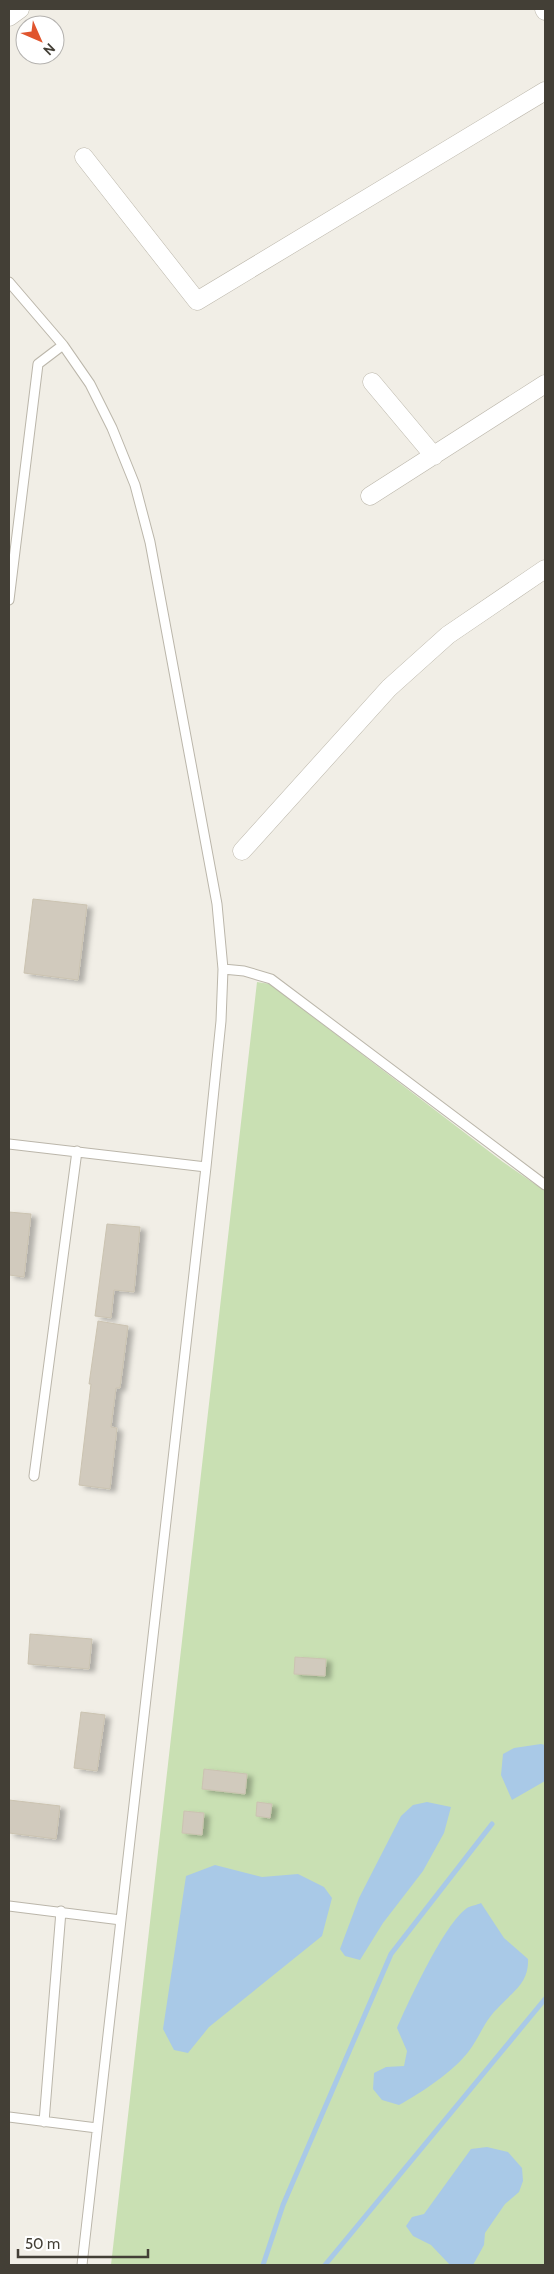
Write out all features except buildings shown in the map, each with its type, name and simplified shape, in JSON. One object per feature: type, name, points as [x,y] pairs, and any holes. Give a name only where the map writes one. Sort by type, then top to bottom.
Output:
[{"type":"street","points":[[9,17],[20,9]]},
{"type":"street","points":[[84,157],[197,301],[545,91]]},
{"type":"street","points":[[372,382],[434,456]]},
{"type":"street","points":[[370,496],[545,384]]},
{"type":"street","points":[[242,851],[389,688],[448,635],[545,569]]},
{"type":"lane","points":[[9,282],[63,345],[90,384],[112,428],[134,485],[150,542],[217,904],[223,969],[221,1021],[206,1167],[82,2265]]},
{"type":"lane","points":[[9,600],[38,364],[63,345]]},
{"type":"lane","points":[[223,969],[244,971],[271,979],[545,1185]]},
{"type":"lane","points":[[9,1144],[206,1167]]},
{"type":"lane","points":[[34,1476],[76,1151]]},
{"type":"lane","points":[[9,1906],[121,1920]]},
{"type":"lane","points":[[44,2122],[61,1911]]},
{"type":"lane","points":[[9,2117],[97,2128]]},
{"type":"green space","points":[[257,982],[270,984],[503,1162],[545,1191],[545,2265],[111,2265]]},
{"type":"water","points":[[545,1745],[545,1781],[512,1800],[501,1775],[503,1754],[514,1748]]},
{"type":"water","points":[[427,1802],[451,1807],[444,1833],[423,1871],[383,1923],[360,1960],[345,1956],[340,1949],[359,1898],[401,1816],[413,1805]]},
{"type":"water","points":[[215,1865],[262,1877],[298,1874],[324,1887],[332,1898],[322,1936],[209,2027],[188,2053],[174,2050],[163,2029],[186,1876]]},
{"type":"water","points":[[481,1903],[504,1938],[528,1959],[528,1968],[523,1981],[493,2013],[463,2059],[446,2074],[399,2105],[382,2100],[373,2089],[374,2073],[386,2067],[404,2066],[407,2051],[397,2028],[418,1982],[438,1946],[458,1917],[467,1908]]},
{"type":"water","points":[[487,2147],[508,2152],[522,2168],[523,2181],[519,2192],[505,2204],[485,2233],[484,2245],[473,2265],[450,2265],[431,2245],[413,2236],[406,2226],[412,2217],[424,2214],[471,2149]]},
{"type":"waterway","points":[[263,2265],[283,2205],[391,1954],[492,1824]]},
{"type":"waterway","points":[[325,2265],[545,1999]]}]
